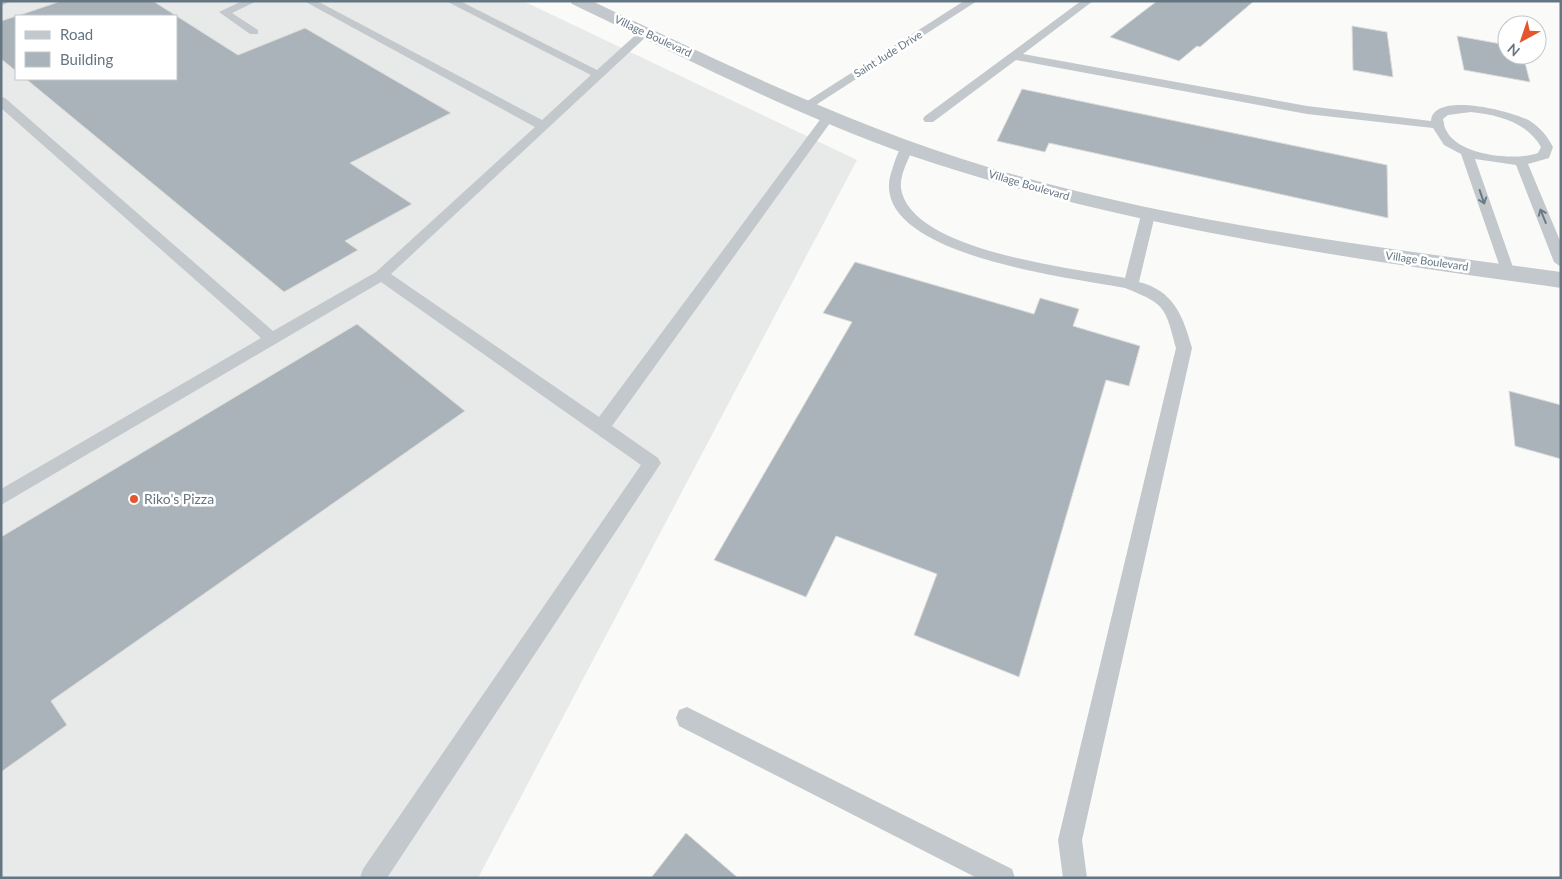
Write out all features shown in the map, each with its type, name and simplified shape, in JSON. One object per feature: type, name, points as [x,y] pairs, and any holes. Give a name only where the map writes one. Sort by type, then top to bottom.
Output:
[{"type":"street","name":"Village Boulevard","points":[[578,1],[804,107],[908,146],[1001,177],[1148,215],[1276,240],[1561,280]]},
{"type":"lane","points":[[1,3],[6,1]]},
{"type":"lane","points":[[252,1],[224,12],[254,32]]},
{"type":"lane","points":[[309,1],[543,126]]},
{"type":"lane","points":[[451,1],[599,75]]},
{"type":"lane","name":"Saint Jude Drive","points":[[804,107],[972,1]]},
{"type":"lane","points":[[929,119],[1088,1]]},
{"type":"lane","points":[[1,498],[381,275],[645,32]]},
{"type":"lane","points":[[1015,56],[1307,110],[1436,125]]},
{"type":"lane","points":[[1,101],[272,339]]},
{"type":"lane","points":[[1456,109],[1488,110],[1522,122],[1534,130],[1545,143],[1547,147],[1544,155],[1535,160],[1503,162],[1466,151],[1441,134],[1436,125],[1438,118],[1444,112],[1456,109]]},
{"type":"lane","points":[[601,428],[829,116]]},
{"type":"lane","points":[[1545,143],[1561,147]]},
{"type":"lane","points":[[908,146],[895,178],[894,192],[901,210],[915,223],[932,234],[967,249],[1051,270],[1131,285],[1153,293],[1166,303],[1176,321],[1184,348],[1070,840],[1075,878]]},
{"type":"lane","points":[[1466,151],[1508,273]]},
{"type":"lane","points":[[1521,162],[1561,262]]},
{"type":"lane","points":[[1131,285],[1148,215]]},
{"type":"lane","points":[[372,878],[652,463],[381,275]]},
{"type":"lane","points":[[687,718],[1003,878]]},
{"type":"shaded area","points":[[1,1],[523,1],[857,160],[478,878],[1,878]]},
{"type":"building","points":[[61,1],[153,1],[175,15],[20,15]]},
{"type":"building","points":[[1157,1],[1254,1],[1200,47],[1197,46],[1179,61],[1110,37]]},
{"type":"building","points":[[15,16],[15,70],[1,59],[1,21]]},
{"type":"building","points":[[178,17],[238,55],[305,28],[451,113],[350,163],[412,204],[345,241],[358,250],[284,292],[27,80],[178,80]]},
{"type":"building","points":[[1352,26],[1387,32],[1393,77],[1353,70]]},
{"type":"building","points":[[1457,36],[1497,43],[1497,65],[1526,65],[1530,82],[1464,70]]},
{"type":"building","points":[[1022,89],[1387,165],[1388,218],[1049,143],[1045,152],[997,141]]},
{"type":"building","points":[[855,262],[1034,314],[1040,298],[1079,309],[1073,326],[1140,346],[1129,386],[1106,380],[1019,677],[914,635],[937,574],[836,536],[806,597],[714,560],[852,322],[823,313]]},
{"type":"building","points":[[357,324],[465,411],[51,701],[67,725],[1,772],[1,537]]},
{"type":"building","points":[[1509,391],[1561,405],[1561,459],[1515,446]]},
{"type":"building","points":[[686,833],[738,878],[651,878]]},
{"type":"place","name":"Riko's Pizza","points":[[134,499]]}]
